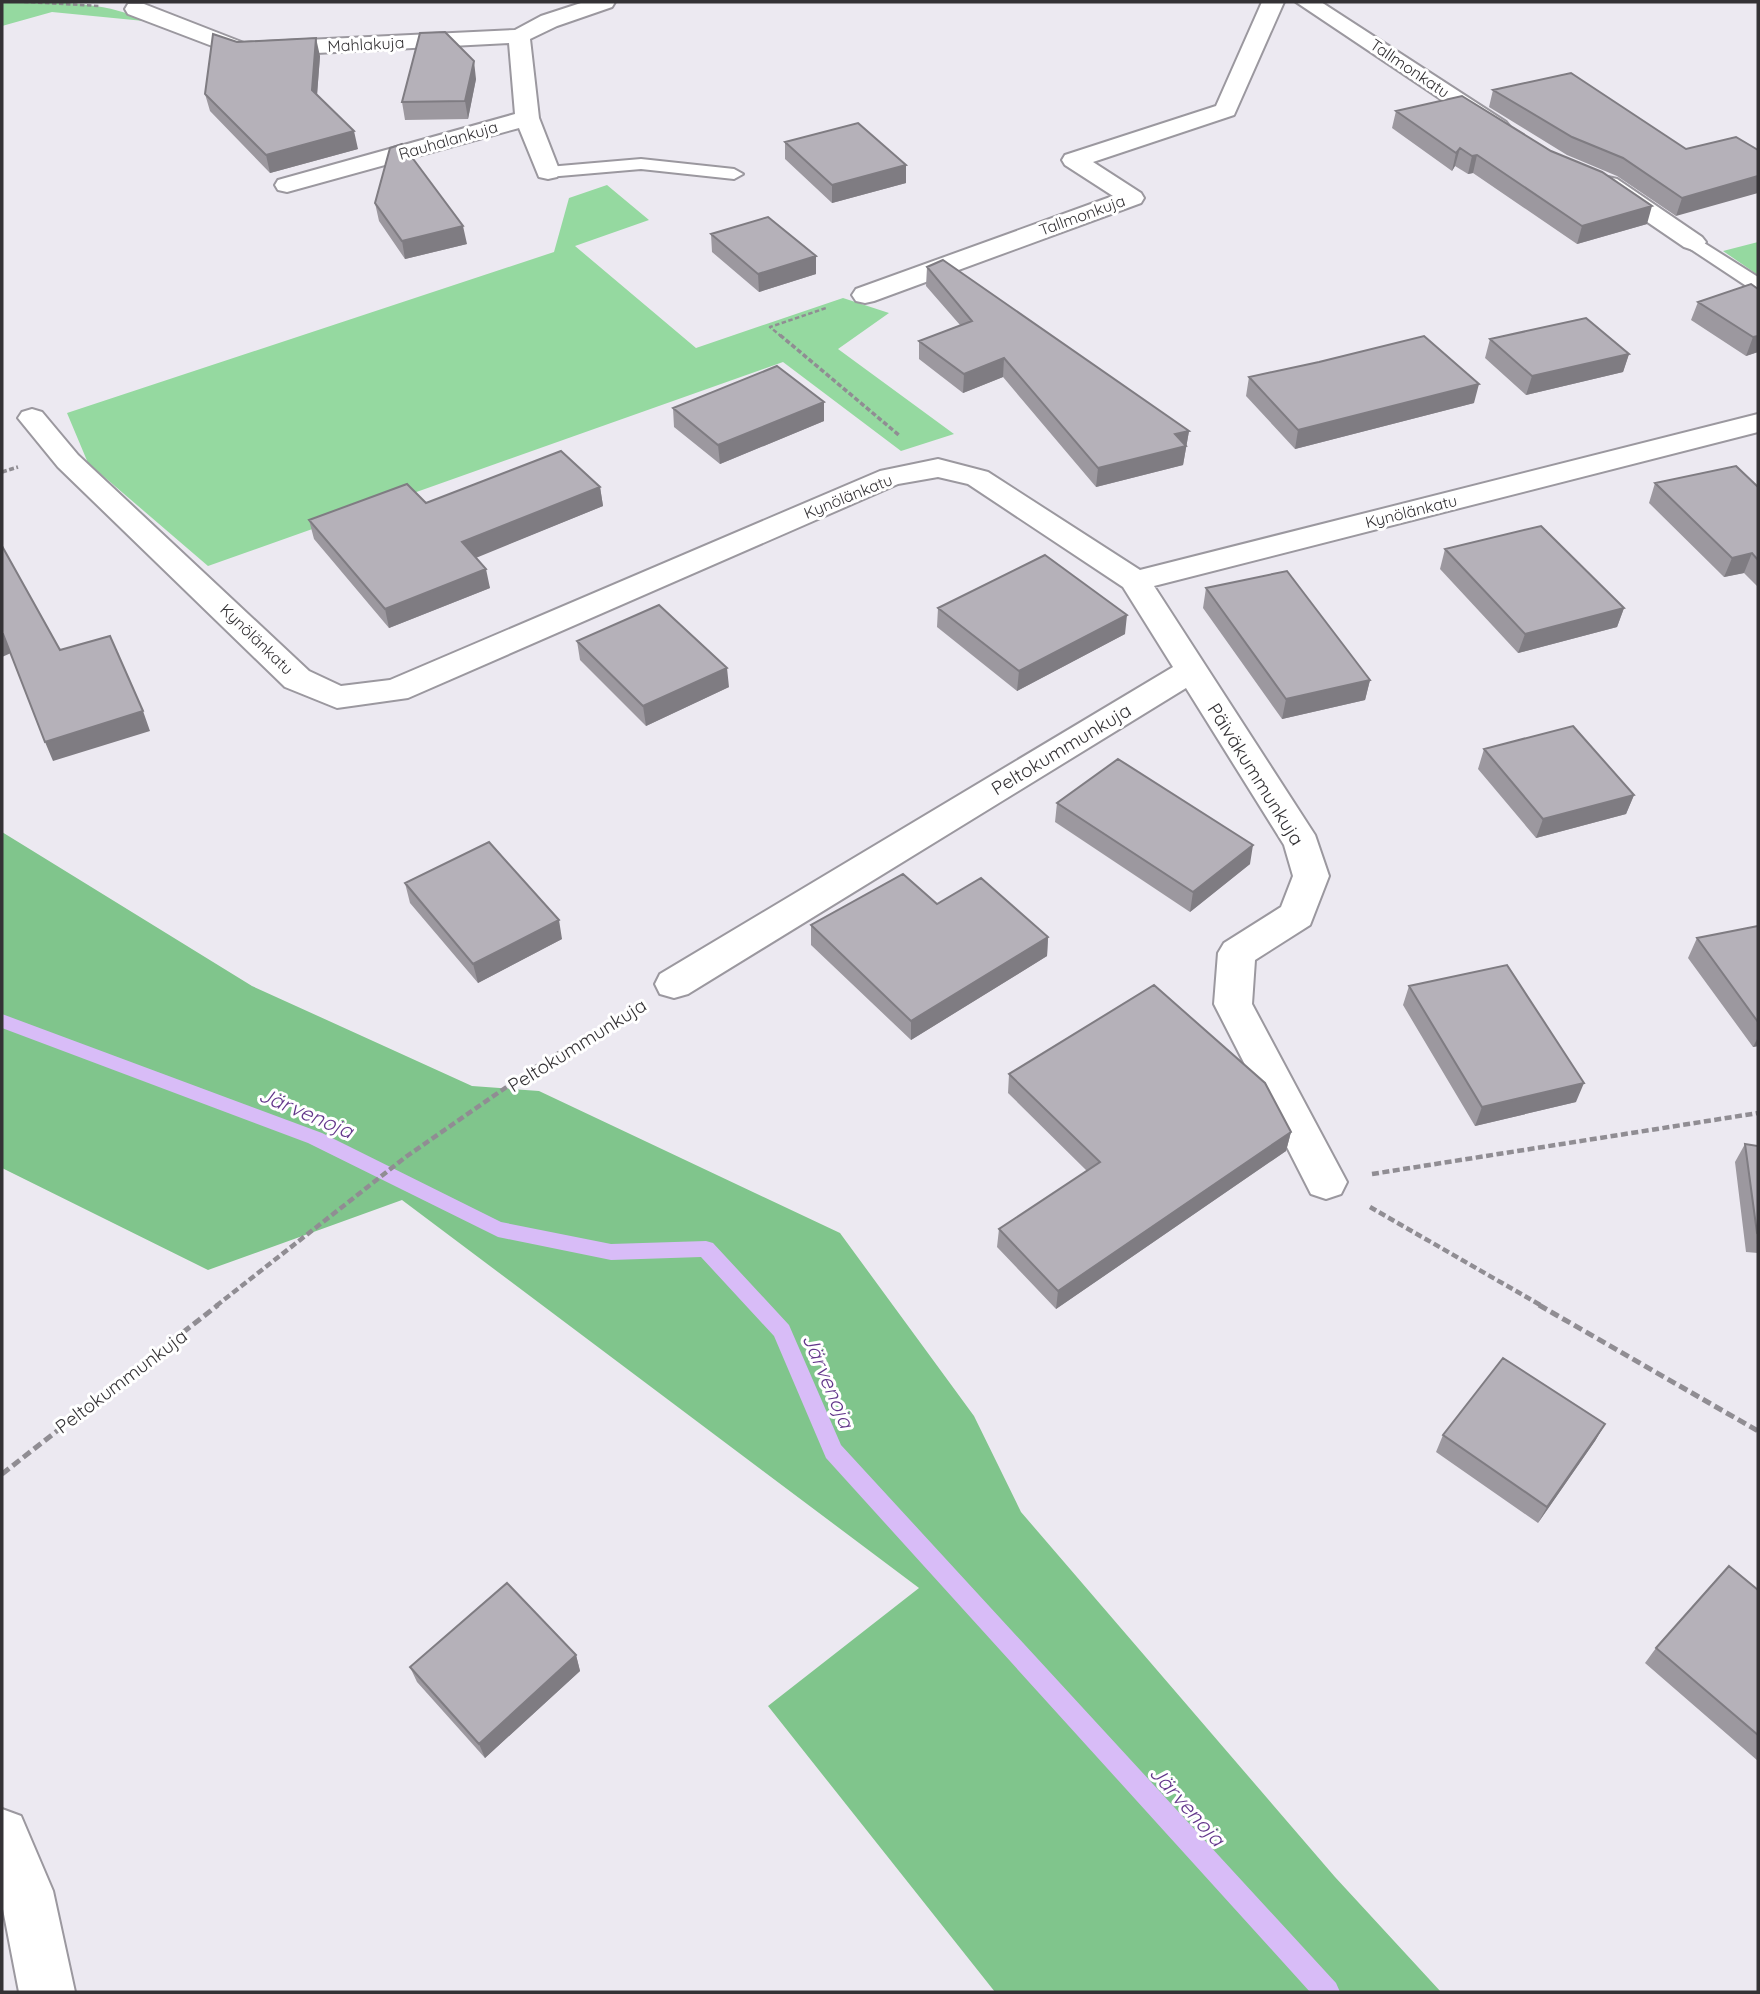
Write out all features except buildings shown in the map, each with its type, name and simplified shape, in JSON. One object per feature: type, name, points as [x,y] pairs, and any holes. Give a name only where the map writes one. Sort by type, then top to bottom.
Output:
[{"type":"street","points":[[548,172],[527,118],[519,36],[549,21],[604,2]]},
{"type":"street","name":"Tallmonkuja","points":[[865,295],[1132,198],[1074,160],[1226,110],[1273,2]]},
{"type":"street","name":"Tallmonkatu","points":[[1307,2],[1515,138]]},
{"type":"street","name":"Mahlakuja","points":[[136,9],[241,50],[519,36]]},
{"type":"street","name":"Rauhalankuja","points":[[287,186],[527,118]]},
{"type":"street","points":[[1582,173],[1607,183],[1693,242]]},
{"type":"street","name":"Kynölänkatu","points":[[32,418],[68,461],[297,679],[337,696],[396,690],[890,477],[938,468],[978,478],[1135,581],[1758,423]]},
{"type":"street","name":"Päiväkummunkuja","points":[[1135,581],[1302,844],[1311,876],[1297,915],[1237,953],[1233,1004],[1326,1182]]},
{"type":"street","name":"Peltokummunkuja","points":[[674,984],[1191,671]]},
{"type":"street","points":[[2,1835],[26,1891],[47,1992]]},
{"type":"lane","points":[[548,172],[641,164],[734,174]]},
{"type":"lane","points":[[1693,242],[1758,285]]},
{"type":"path","points":[[24,2],[136,9]]},
{"type":"path","points":[[865,295],[770,327],[938,468]]},
{"type":"path","name":"Peltokummunkuja","points":[[2,1474],[407,1156],[534,1068],[674,984]]},
{"type":"path","points":[[1326,1182],[1758,1113]]},
{"type":"path","points":[[1326,1182],[1758,1431]]},
{"type":"green space","points":[[2,2],[56,2],[94,6],[113,9],[144,21],[52,12],[2,26]]},
{"type":"green space","points":[[607,185],[649,220],[575,246],[696,348],[843,298],[889,313],[838,349],[954,434],[901,451],[783,362],[208,566],[88,463],[67,413],[554,252],[569,198]]},
{"type":"green space","points":[[1758,242],[1758,275],[1723,251]]},
{"type":"green space","points":[[2,832],[252,986],[472,1086],[539,1091],[840,1233],[974,1416],[1021,1512],[1335,1877],[1441,1992],[995,1992],[768,1706],[919,1588],[402,1200],[208,1270],[2,1168]]},
{"type":"waterway","name":"Järvenoja","points":[[2,1021],[315,1138],[498,1229],[611,1252],[706,1249],[782,1331],[833,1451],[1327,1992]]}]
